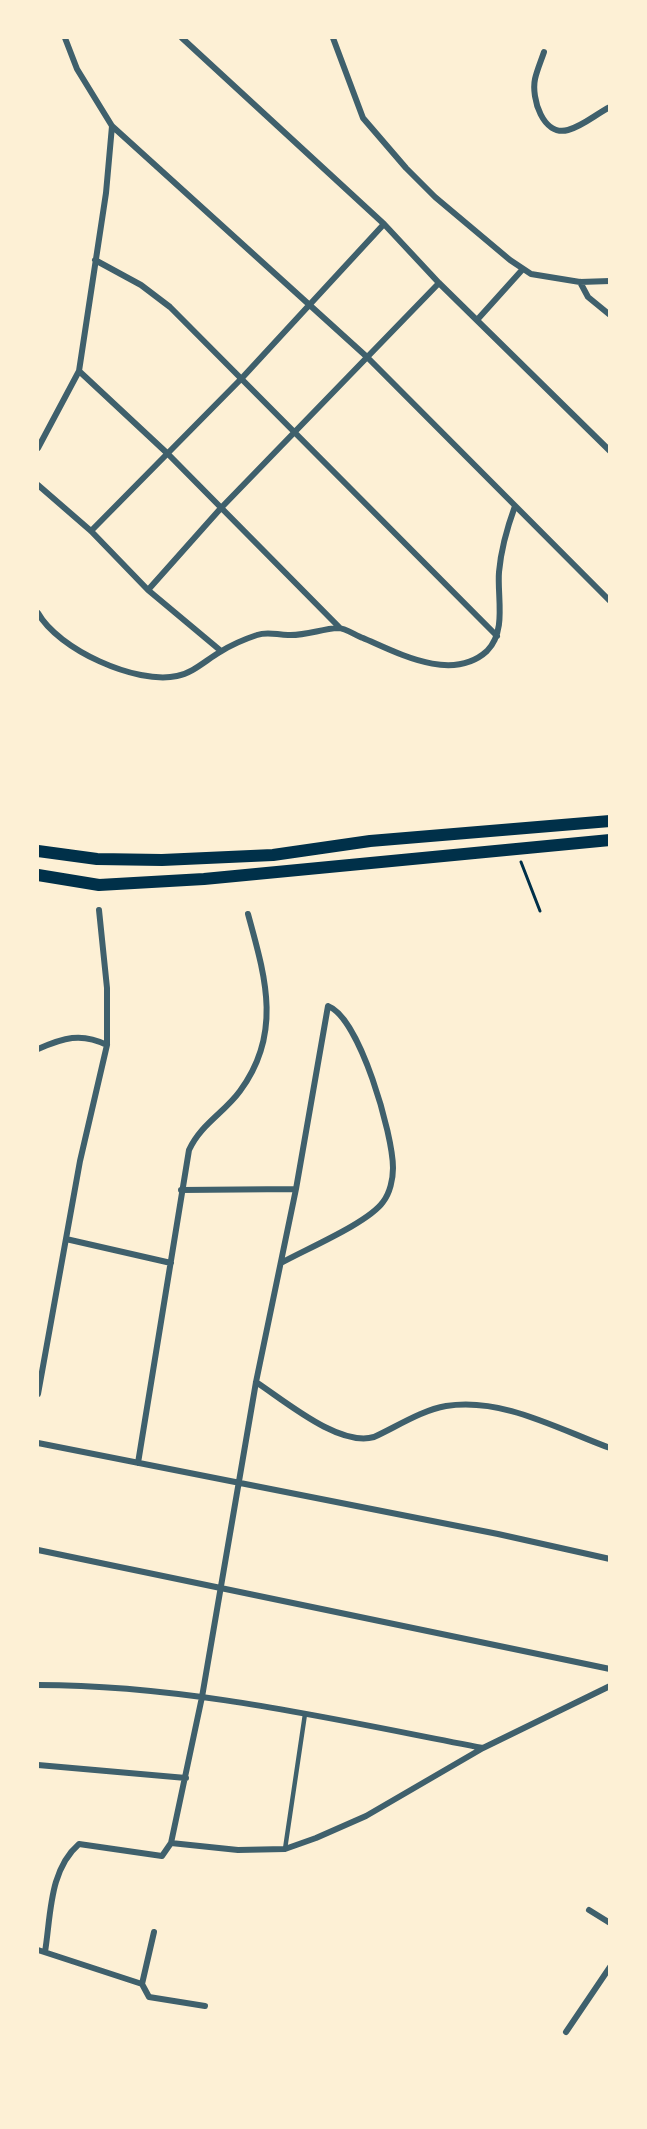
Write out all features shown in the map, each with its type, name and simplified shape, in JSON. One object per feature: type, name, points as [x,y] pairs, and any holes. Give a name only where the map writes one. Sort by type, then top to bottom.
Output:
[{"type":"main road","points":[[38,851],[97,859],[162,860],[262,856],[370,841],[609,821]]},
{"type":"main road","points":[[38,875],[99,885],[204,879],[609,840]]},
{"type":"street","points":[[65,38],[77,69],[112,126],[367,357],[609,601]]},
{"type":"street","points":[[182,38],[384,224],[439,283],[609,451]]},
{"type":"street","points":[[333,38],[352,94],[363,118],[406,168],[435,197],[522,270],[541,277],[580,282],[609,281]]},
{"type":"street","points":[[544,52],[535,80],[534,92],[543,120],[558,130],[566,131],[609,107]]},
{"type":"street","points":[[38,448],[78,371],[106,193],[112,126]]},
{"type":"street","points":[[90,531],[242,378],[384,224]]},
{"type":"street","points":[[95,260],[141,285],[170,307],[296,431],[497,636]]},
{"type":"street","points":[[477,320],[522,270]]},
{"type":"street","points":[[580,282],[588,297],[609,315]]},
{"type":"street","points":[[148,590],[221,508],[439,283]]},
{"type":"street","points":[[78,371],[168,454],[340,628],[423,662],[435,664],[473,659],[486,651],[497,636],[499,573],[506,533],[515,506]]},
{"type":"street","points":[[38,485],[90,531],[148,590],[221,651]]},
{"type":"street","points":[[38,613],[49,629],[77,649],[131,672],[166,677],[178,676],[221,651],[268,632],[297,635],[340,628]]},
{"type":"street","points":[[38,1394],[80,1161],[107,1045],[107,988],[99,910]]},
{"type":"street","points":[[138,1463],[171,1263],[180,1190],[189,1150],[196,1134],[239,1092],[254,1066],[265,1032],[268,999],[248,914]]},
{"type":"street","points":[[45,1952],[57,1872],[69,1853],[79,1844],[162,1856],[171,1843],[202,1697],[256,1382],[296,1189],[328,1006],[336,1011],[350,1030],[374,1079],[392,1158],[391,1188],[383,1203],[369,1215],[281,1263]]},
{"type":"street","points":[[38,1049],[73,1036],[86,1037],[107,1045]]},
{"type":"street","points":[[180,1190],[296,1189]]},
{"type":"street","points":[[66,1239],[171,1263]]},
{"type":"street","points":[[256,1382],[327,1428],[350,1438],[363,1440],[374,1437],[444,1407],[474,1405],[509,1410],[609,1448]]},
{"type":"street","points":[[38,1443],[498,1534],[609,1559]]},
{"type":"street","points":[[38,1550],[221,1590],[609,1669]]},
{"type":"street","points":[[38,1685],[142,1688],[305,1714],[483,1748]]},
{"type":"street","points":[[171,1843],[238,1850],[285,1849],[366,1816],[483,1748],[609,1686]]},
{"type":"street","points":[[38,1765],[186,1778]]},
{"type":"street","points":[[589,1910],[609,1923]]},
{"type":"street","points":[[154,1932],[142,1984],[149,1997],[205,2006]]},
{"type":"street","points":[[38,1950],[142,1984]]},
{"type":"street","points":[[566,2032],[609,1967]]},
{"type":"lane","points":[[285,1849],[305,1714]]},
{"type":"path","points":[[516,849],[540,911]]}]
